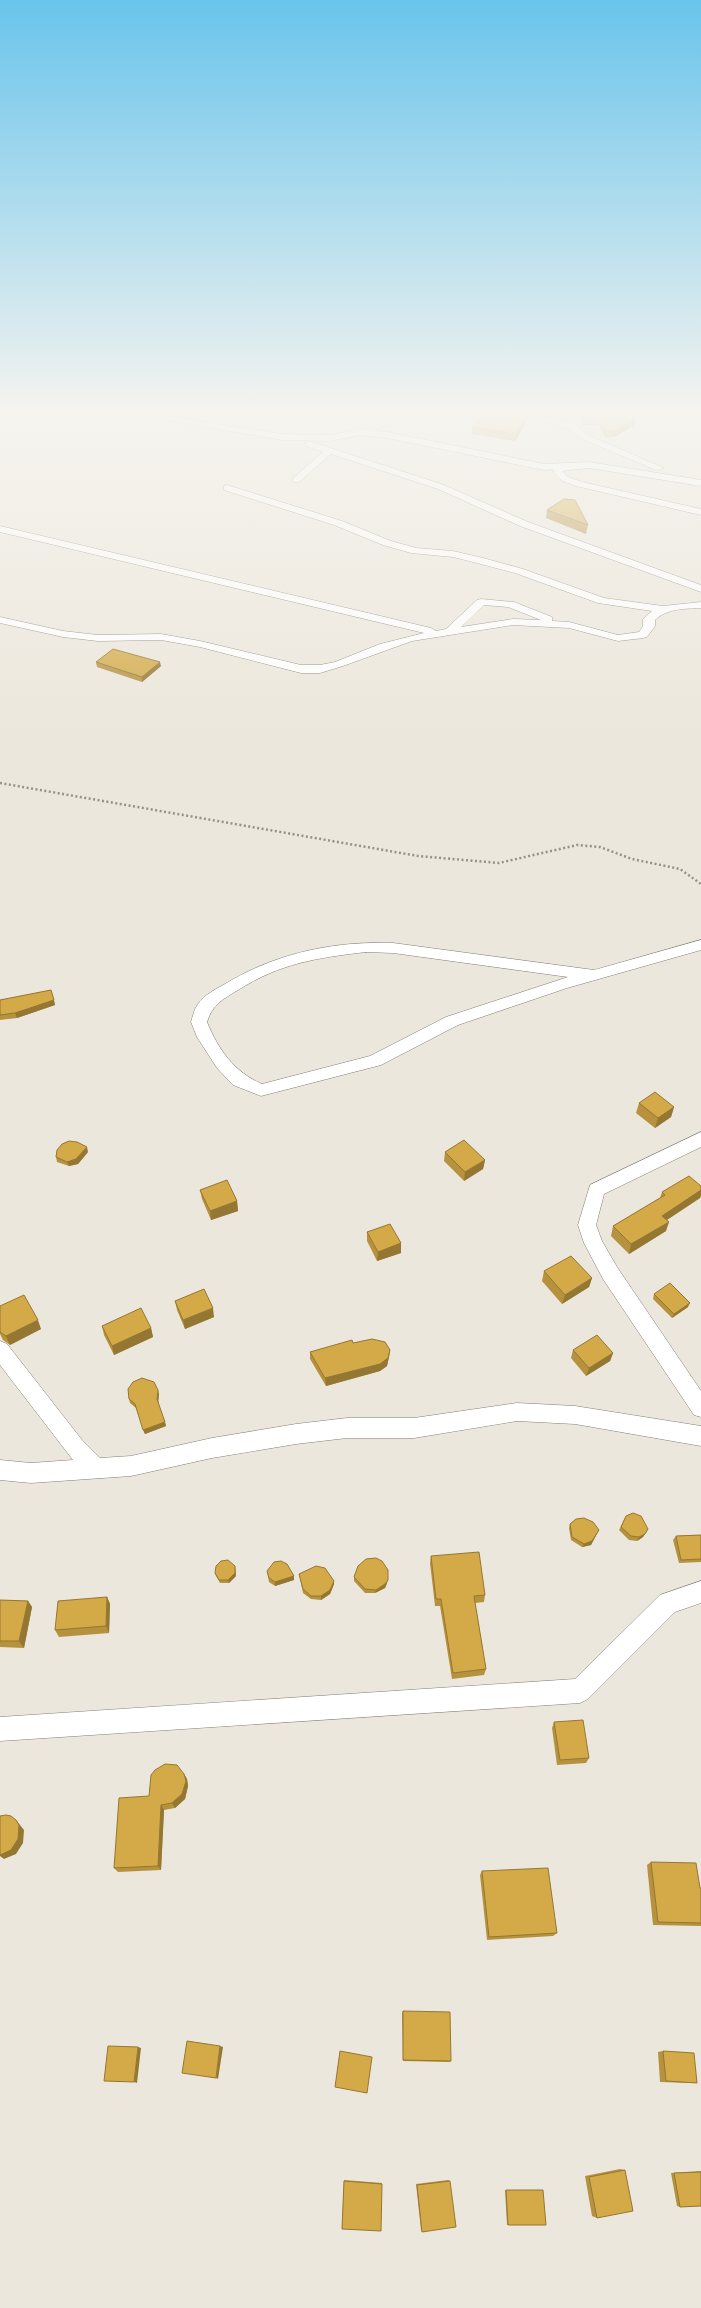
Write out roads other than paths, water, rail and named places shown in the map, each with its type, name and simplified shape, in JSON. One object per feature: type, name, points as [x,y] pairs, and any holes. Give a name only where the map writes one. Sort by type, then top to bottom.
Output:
[{"type":"street","points":[[337,523],[387,543],[415,551],[452,554],[479,560],[519,571],[602,601],[662,608],[701,605]]},
{"type":"street","points":[[521,523],[701,590]]},
{"type":"street","points":[[0,529],[445,632]]},
{"type":"street","points":[[445,632],[481,602],[510,604],[557,624],[618,638],[643,635],[649,626],[649,619],[662,608]]},
{"type":"street","points":[[0,620],[72,635],[98,638],[161,637],[200,644],[301,669],[320,669],[339,664],[384,646],[445,632],[513,622],[557,624]]},
{"type":"street","points":[[593,975],[393,948],[366,947],[327,952],[278,963],[251,975],[204,1007],[199,1022],[205,1037],[223,1064],[239,1081],[261,1090],[376,1061],[452,1021],[593,975],[701,945]]},
{"type":"street","points":[[701,1139],[596,1190],[587,1225],[593,1243],[610,1273],[701,1408]]},
{"type":"street","points":[[0,1350],[75,1447],[95,1468]]},
{"type":"street","points":[[2,1470],[31,1473],[131,1466],[212,1448],[296,1434],[347,1428],[414,1428],[516,1412],[575,1415],[701,1436]]},
{"type":"street","points":[[0,1729],[580,1691],[668,1603],[701,1592]]}]
